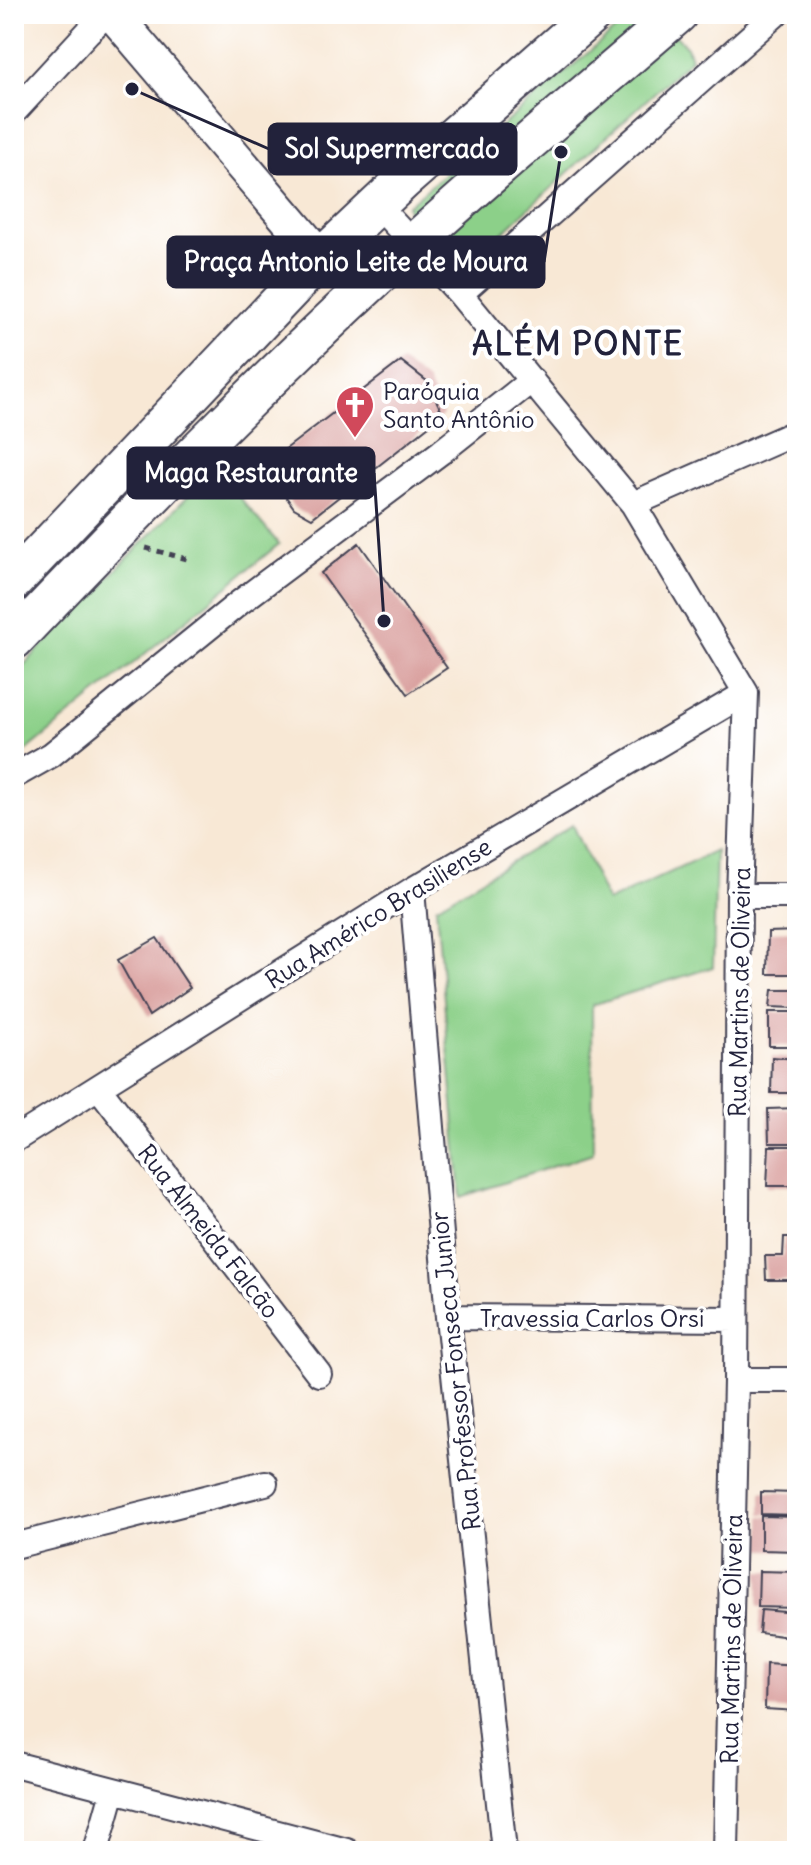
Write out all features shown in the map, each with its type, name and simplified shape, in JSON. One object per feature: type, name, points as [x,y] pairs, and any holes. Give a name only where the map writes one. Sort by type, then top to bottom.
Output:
[{"type":"main road","points":[[110,14],[321,258],[325,274],[323,289],[197,429],[164,485]]},
{"type":"main road","points":[[14,581],[321,258],[404,180],[593,14]]},
{"type":"main road","points":[[14,640],[103,545],[317,334],[414,243],[678,14]]},
{"type":"street","points":[[14,112],[88,32],[110,14]]},
{"type":"street","points":[[460,294],[776,14]]},
{"type":"street","points":[[378,206],[460,294],[633,504],[746,693]]},
{"type":"street","points":[[14,776],[51,755],[239,603],[532,380]]},
{"type":"street","points":[[633,504],[797,432]]},
{"type":"street","name":"Rua Américo Brasiliense","points":[[14,1140],[412,890],[746,693]]},
{"type":"street","name":"Rua Martins de Oliveira","points":[[726,1851],[736,1380],[739,896],[746,693]]},
{"type":"street","name":"Rua Professor Fonseca Junior","points":[[412,890],[448,1317],[504,1851]]},
{"type":"street","points":[[739,896],[797,896]]},
{"type":"street","name":"Rua Almeida Falcão","points":[[99,1088],[319,1374]]},
{"type":"street","name":"Travessia Carlos Orsi","points":[[448,1317],[736,1319]]},
{"type":"street","points":[[736,1380],[797,1380]]},
{"type":"street","points":[[14,1546],[265,1483]]},
{"type":"street","points":[[15,1760],[113,1791],[347,1851]]},
{"type":"street","points":[[96,1851],[113,1791]]},
{"type":"green space","points":[[634,14],[662,14],[417,217],[409,215],[407,206]]},
{"type":"green space","points":[[674,34],[687,47],[691,59],[464,268],[454,268],[436,251],[435,238]]},
{"type":"green space","points":[[215,468],[279,544],[14,761],[14,675]]},
{"type":"green space","points":[[572,825],[607,902],[716,851],[713,967],[592,1005],[593,1153],[461,1197],[436,907]]},
{"type":"building","name":"Paróquia Santo Antônio","points":[[401,361],[428,382],[443,415],[312,518],[294,508],[277,484],[282,469],[266,464]]},
{"type":"building","points":[[359,543],[447,668],[408,694],[321,573]]},
{"type":"building","points":[[797,931],[797,974],[767,974],[768,932]]},
{"type":"building","points":[[157,938],[190,988],[149,1016],[118,960]]},
{"type":"building","points":[[772,990],[797,990],[797,1008],[770,1007]]},
{"type":"building","points":[[769,1012],[797,1012],[797,1046],[769,1046]]},
{"type":"building","points":[[772,1057],[797,1059],[797,1093],[771,1093]]},
{"type":"building","points":[[797,1108],[797,1143],[769,1143],[768,1109]]},
{"type":"building","points":[[769,1146],[797,1146],[797,1186],[767,1186]]},
{"type":"building","points":[[784,1237],[797,1237],[797,1280],[766,1280],[765,1256],[783,1256]]},
{"type":"building","points":[[761,1492],[797,1493],[797,1515],[761,1514]]},
{"type":"building","points":[[761,1516],[797,1517],[797,1551],[761,1550]]},
{"type":"building","points":[[759,1571],[797,1572],[797,1608],[758,1607]]},
{"type":"building","points":[[761,1610],[797,1613],[797,1638],[759,1633]]},
{"type":"building","points":[[766,1664],[797,1666],[797,1711],[765,1709]]},
{"type":"place","name":"Sol Supermercado","points":[[132,89]]},
{"type":"place","name":"Praça Antonio Leite de Moura","points":[[561,152]]},
{"type":"place","name":"Paróquia Santo Antônio","points":[[355,439]]},
{"type":"place","name":"Maga Restaurante","points":[[384,621]]},
{"type":"district","name":"ALÉM PONTE","points":[[578,343]]}]
